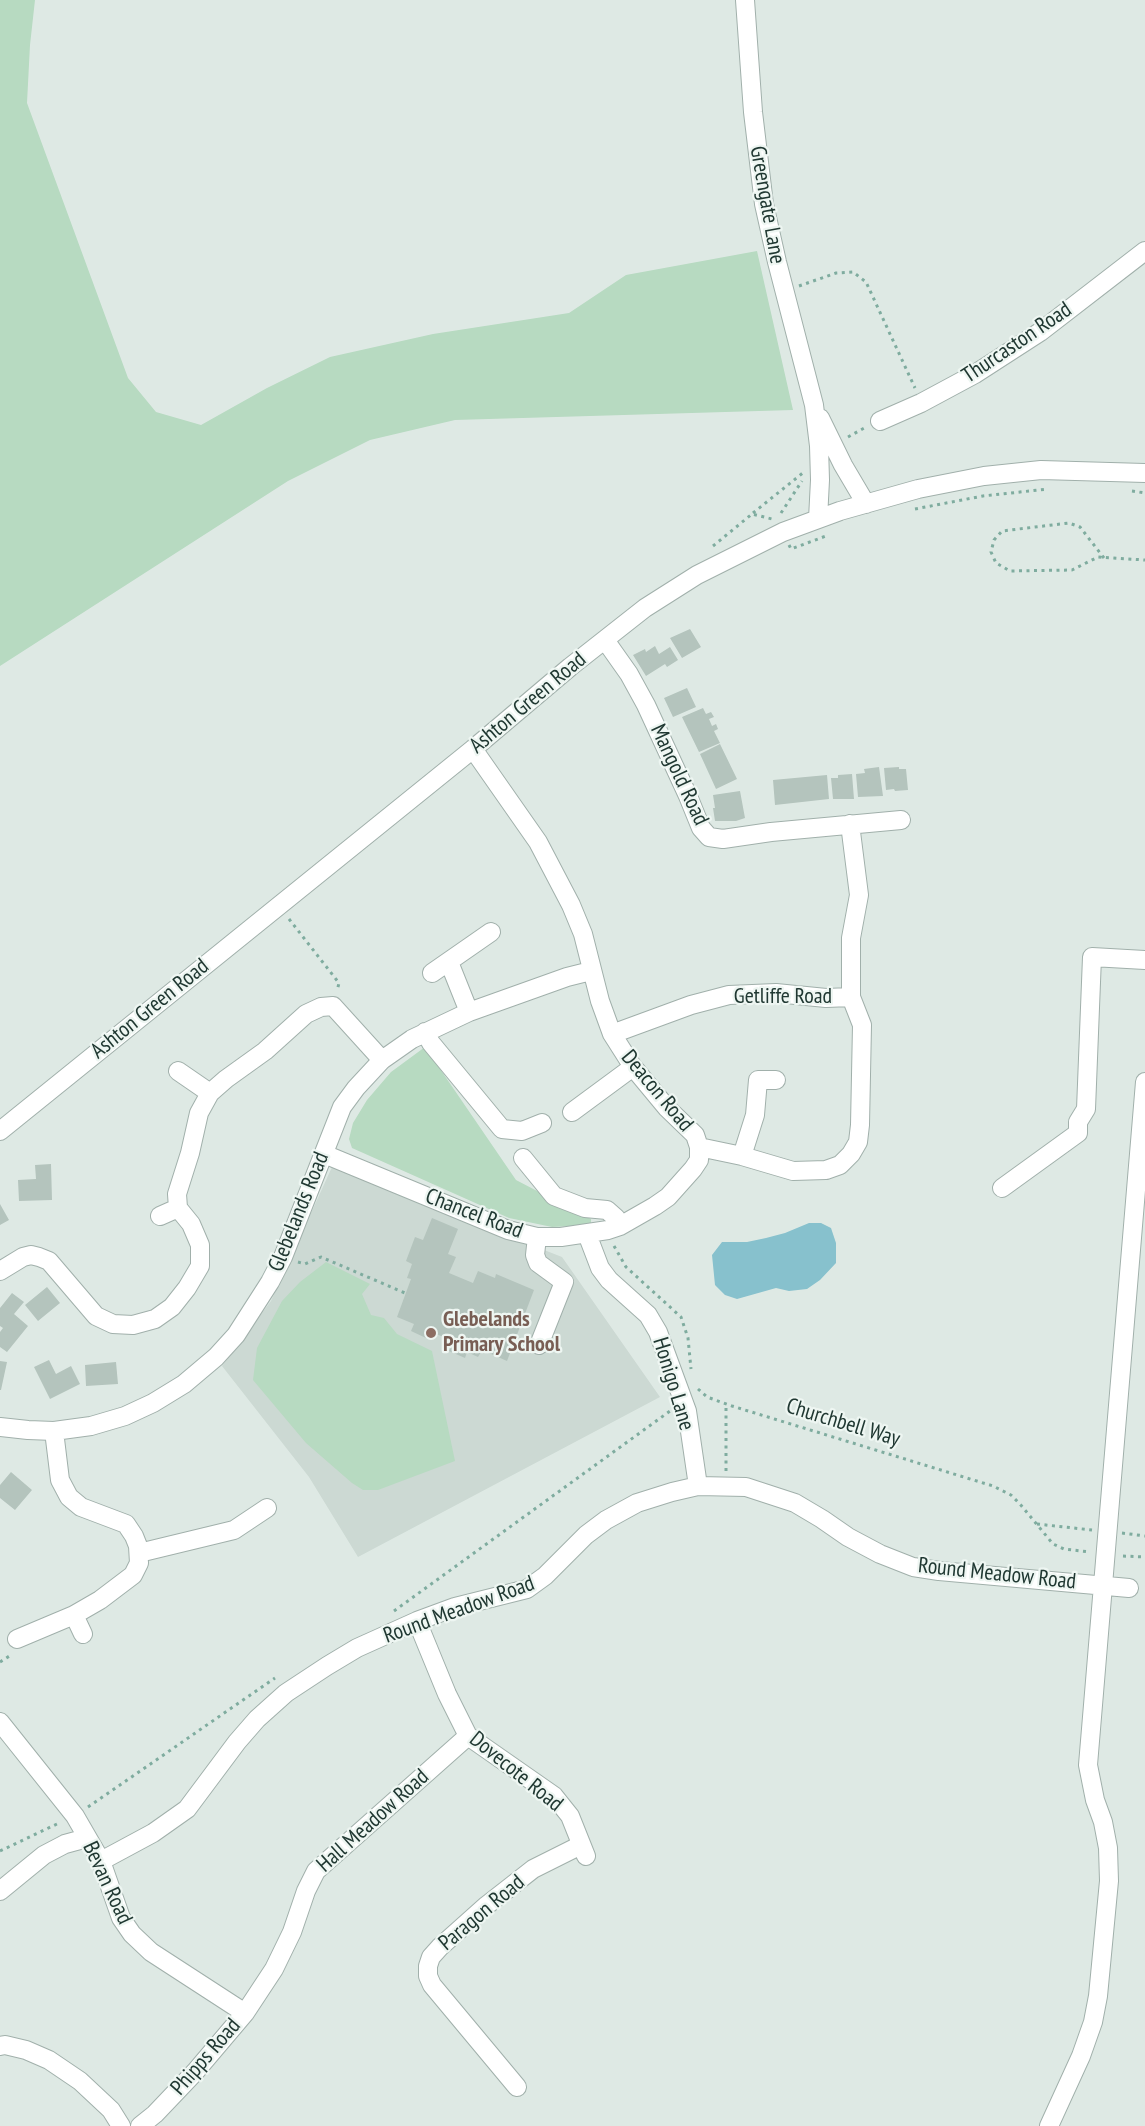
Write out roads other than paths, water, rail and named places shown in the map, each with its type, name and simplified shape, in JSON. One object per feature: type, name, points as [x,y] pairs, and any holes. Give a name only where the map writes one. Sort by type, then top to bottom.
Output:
[{"type":"street","name":"Greengate Lane","points":[[745,0],[760,175],[770,232],[814,405],[819,446],[818,519]]},
{"type":"street","name":"Thurcaston Road","points":[[880,421],[921,403],[975,374],[1040,332],[1145,251]]},
{"type":"street","name":"Greengate Lane","points":[[814,405],[843,465],[866,504]]},
{"type":"street","name":"Ashton Green Road","points":[[0,1131],[645,608],[698,575],[783,532],[866,504],[929,487],[984,476],[1041,470],[1145,473]]},
{"type":"street","name":"Mangold Road","points":[[605,640],[629,674],[646,705],[701,828],[709,837],[723,839],[901,820]]},
{"type":"street","name":"Deacon Road","points":[[473,749],[538,842],[579,924],[591,971],[612,1034],[633,1067],[667,1108],[695,1135],[699,1148],[742,1156],[778,1168],[809,1172],[840,1165],[851,1154],[858,1142],[860,1125],[862,1025],[851,997]]},
{"type":"street","points":[[850,824],[859,895],[858,909],[850,938],[851,997]]},
{"type":"street","points":[[432,973],[491,932]]},
{"type":"street","points":[[1002,1188],[1078,1133],[1078,1122],[1086,1109],[1092,957],[1145,960]]},
{"type":"street","points":[[449,962],[469,1012]]},
{"type":"street","name":"Glebelands Road","points":[[0,1426],[54,1431],[91,1426],[125,1416],[184,1384],[216,1357],[236,1335],[270,1282],[283,1257],[342,1107],[382,1060],[425,1032],[469,1012],[567,977],[591,971]]},
{"type":"street","name":"Getliffe Road","points":[[612,1034],[691,1005],[729,995],[776,993],[826,998],[851,997]]},
{"type":"street","points":[[0,1271],[23,1257],[31,1246],[49,1261],[96,1316],[113,1324],[133,1325],[155,1319],[172,1307],[200,1266],[200,1245],[191,1224],[178,1208],[177,1194],[199,1113],[210,1093],[265,1051],[306,1014],[321,1007],[333,1006],[382,1060]]},
{"type":"street","points":[[425,1032],[502,1129],[522,1131],[542,1124]]},
{"type":"street","points":[[572,1112],[633,1067]]},
{"type":"street","points":[[178,1071],[210,1093]]},
{"type":"street","points":[[742,1156],[755,1115],[758,1080],[776,1080]]},
{"type":"street","points":[[1049,2126],[1081,2056],[1093,2022],[1098,1996],[1109,1881],[1108,1848],[1103,1822],[1095,1800],[1089,1765],[1145,1082]]},
{"type":"street","name":"Chancel Road","points":[[324,1154],[508,1230],[537,1237],[561,1237],[614,1228],[668,1197],[699,1160],[699,1148]]},
{"type":"street","points":[[523,1158],[554,1196],[585,1208],[607,1210],[616,1218],[614,1228]]},
{"type":"street","points":[[160,1216],[178,1208]]},
{"type":"street","name":"Honigo Lane","points":[[587,1234],[600,1268],[609,1280],[648,1315],[658,1332],[687,1411],[698,1486]]},
{"type":"street","points":[[537,1237],[535,1255],[538,1263],[564,1282],[539,1345]]},
{"type":"street","points":[[17,1639],[74,1615],[100,1600],[133,1575],[139,1563],[139,1553],[134,1536],[126,1524],[81,1507],[69,1497],[60,1480],[54,1431]]},
{"type":"street","name":"Round Meadow Road","points":[[100,1862],[153,1833],[187,1809],[257,1719],[286,1693],[357,1648],[455,1607],[527,1589],[545,1576],[586,1535],[606,1520],[637,1503],[698,1486],[746,1486],[795,1503],[848,1537],[880,1554],[913,1567],[1129,1588]]},
{"type":"street","points":[[139,1553],[234,1530],[267,1508]]},
{"type":"street","points":[[74,1615],[83,1634]]},
{"type":"street","name":"Dovecote Road","points":[[417,1621],[447,1694],[468,1736],[554,1796],[570,1816],[584,1850]]},
{"type":"street","name":"Bevan Road","points":[[0,1722],[75,1816],[100,1862],[121,1918],[132,1934],[151,1952],[245,2013]]},
{"type":"street","name":"Hall Meadow Road","points":[[245,2013],[274,1969],[292,1932],[306,1891],[316,1871],[468,1736]]},
{"type":"street","points":[[0,1891],[44,1855],[65,1844],[87,1838]]},
{"type":"street","name":"Paragon Road","points":[[517,2087],[432,1985],[428,1976],[428,1966],[431,1957],[440,1947],[487,1905],[533,1869],[584,1850]]},
{"type":"street","name":"Phipps Road","points":[[140,2126],[171,2097],[245,2013]]},
{"type":"street","points":[[0,2046],[26,2050],[49,2060],[80,2081],[111,2110],[122,2126]]},
{"type":"water","points":[[809,1223],[821,1223],[831,1228],[836,1243],[836,1263],[820,1280],[807,1289],[789,1291],[776,1288],[737,1299],[725,1295],[715,1285],[712,1255],[722,1242],[747,1242],[766,1238]]},
{"type":"place","name":"Glebelands Primary School","points":[[431,1333]]}]
